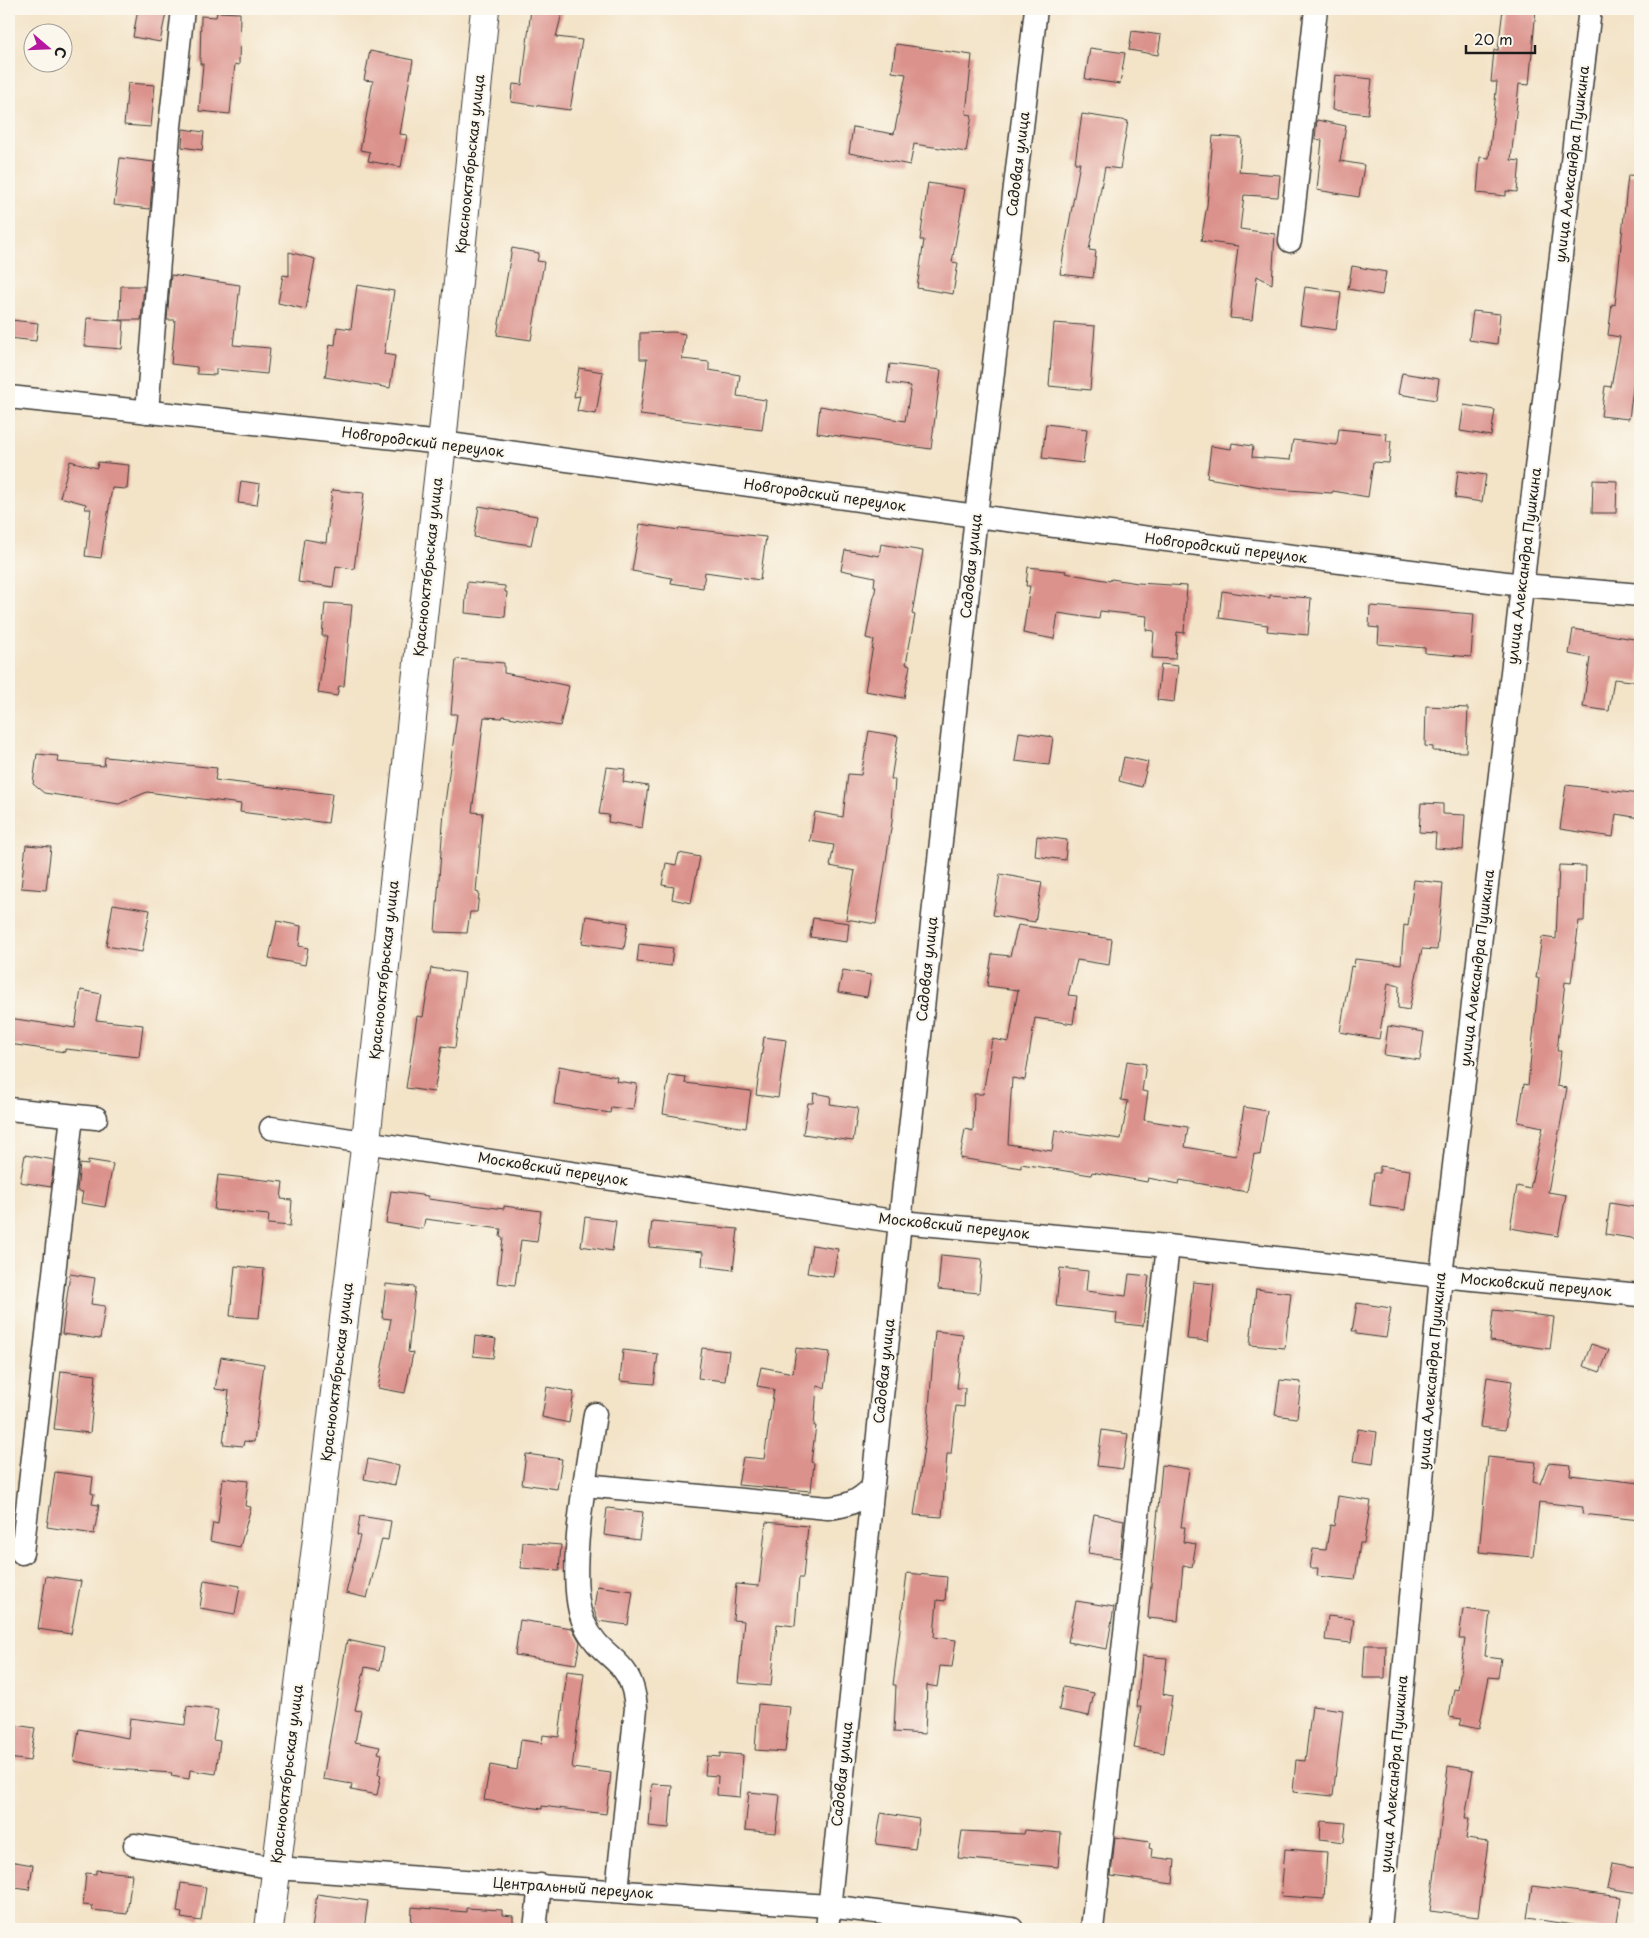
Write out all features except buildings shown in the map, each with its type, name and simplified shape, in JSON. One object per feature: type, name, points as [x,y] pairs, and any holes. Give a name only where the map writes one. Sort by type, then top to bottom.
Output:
[{"type":"main road","name":"Краснооктябрьская улица","points":[[269,1929],[366,1140],[442,443],[485,9]]},
{"type":"street","points":[[147,412],[169,135],[183,9]]},
{"type":"street","name":"Садовая улица","points":[[826,1929],[976,516],[1036,9]]},
{"type":"street","points":[[1290,241],[1316,9]]},
{"type":"street","name":"улица Александра Пушкина","points":[[1380,1929],[1440,1276],[1590,9]]},
{"type":"street","name":"Новгородский переулок","points":[[9,397],[442,443],[976,516],[1522,585],[1640,595]]},
{"type":"street","points":[[9,1109],[96,1118]]},
{"type":"street","points":[[22,1553],[72,1116]]},
{"type":"street","name":"Московский переулок","points":[[271,1128],[366,1140],[900,1222],[1168,1246],[1440,1276],[1640,1295]]},
{"type":"street","points":[[1092,1929],[1168,1246]]},
{"type":"street","points":[[595,1414],[578,1538],[576,1597],[579,1611],[590,1634],[622,1666],[630,1676],[634,1689],[636,1708],[617,1890]]},
{"type":"street","points":[[585,1485],[828,1508],[844,1506],[859,1501],[872,1488]]},
{"type":"street","name":"Центральный переулок","points":[[135,1845],[276,1868],[828,1906],[1012,1929]]},
{"type":"street","points":[[535,1929],[540,1886]]}]
